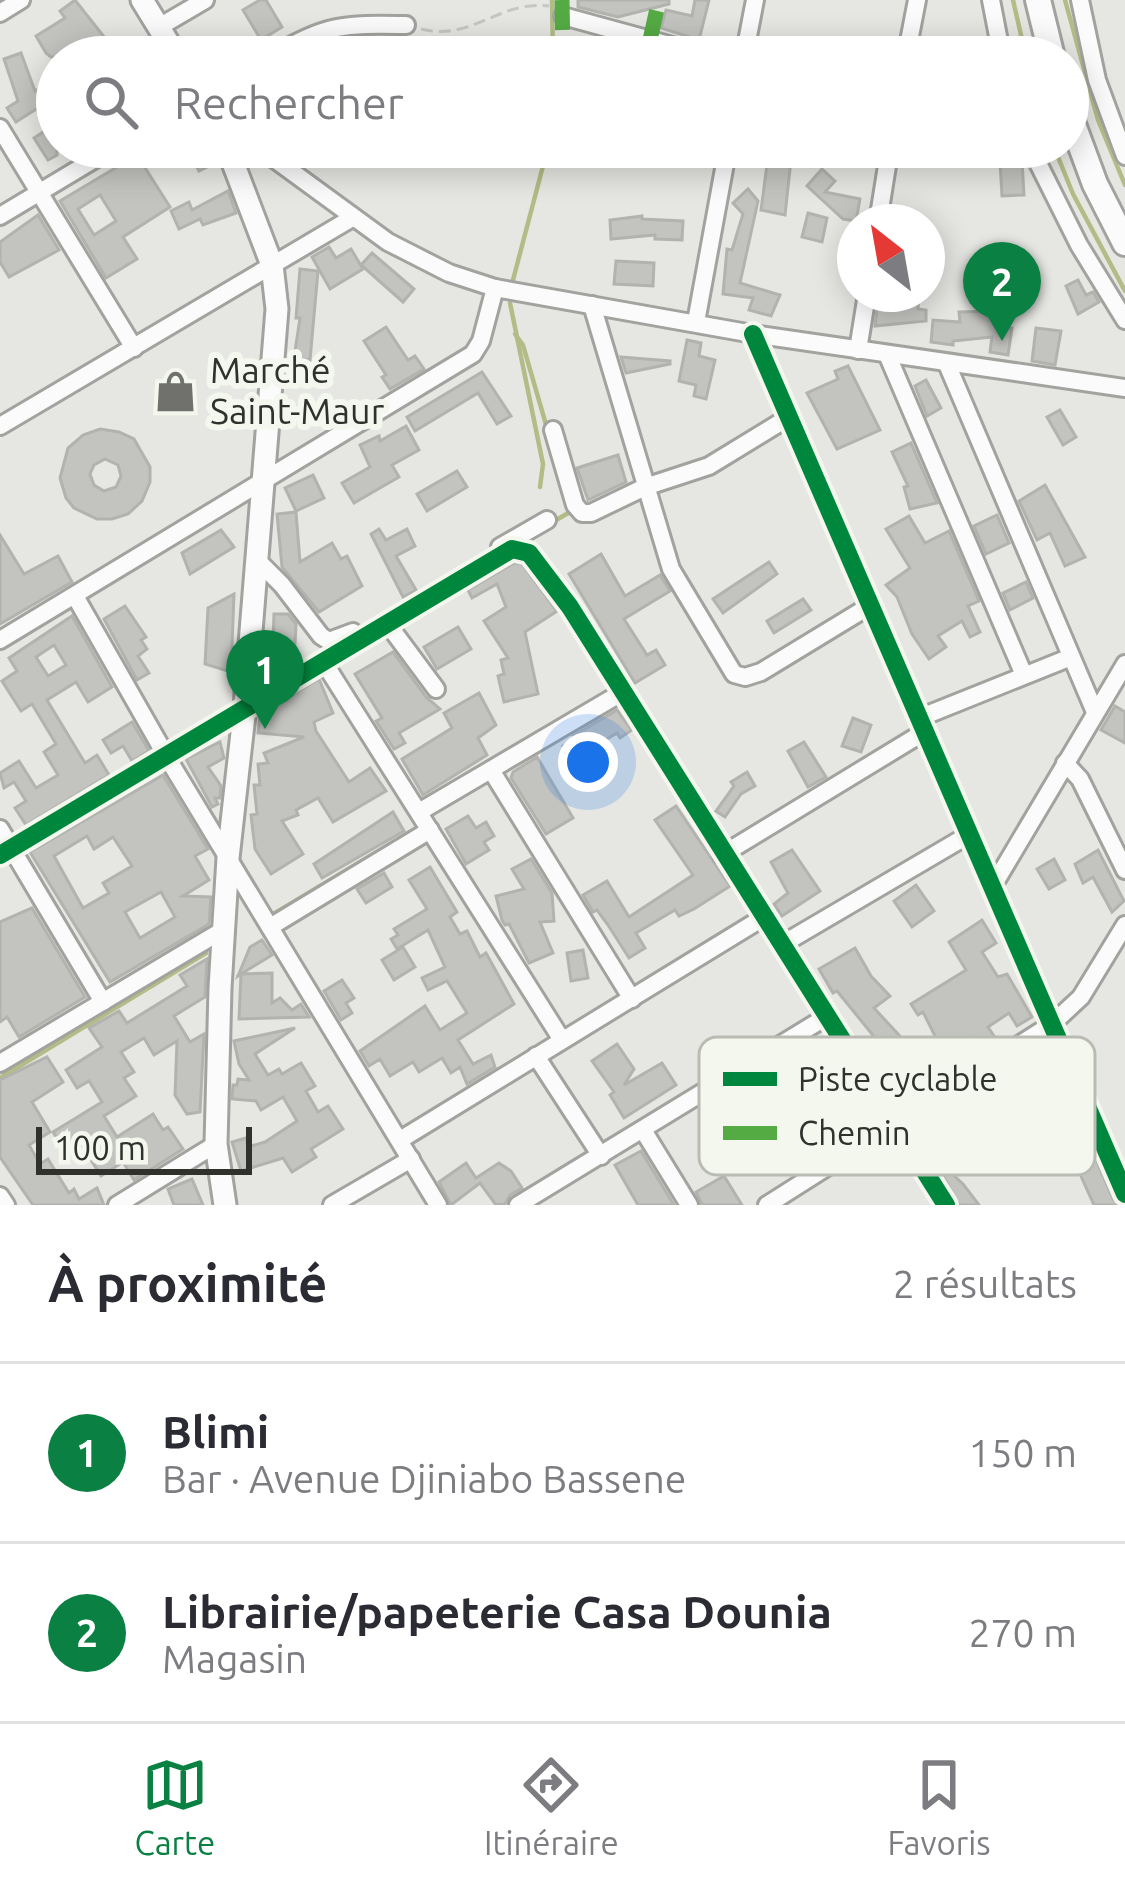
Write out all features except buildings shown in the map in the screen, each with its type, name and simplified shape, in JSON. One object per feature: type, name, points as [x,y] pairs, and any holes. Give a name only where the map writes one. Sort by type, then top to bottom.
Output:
[{"type":"highway","points":[[1038,0],[1047,36]]},
{"type":"highway","points":[[1089,168],[1125,243]]},
{"type":"main road","points":[[142,0],[164,36]]},
{"type":"main road","points":[[224,1205],[216,1144],[223,930],[277,309],[272,265],[234,168]]},
{"type":"street","points":[[0,13],[20,0]]},
{"type":"street","points":[[159,28],[205,0]]},
{"type":"street","points":[[748,36],[754,0]]},
{"type":"street","points":[[911,36],[917,0]]},
{"type":"street","points":[[991,0],[998,36]]},
{"type":"street","points":[[1080,0],[1085,36]]},
{"type":"street","points":[[563,16],[636,36]]},
{"type":"street","points":[[310,36],[345,24],[406,25]]},
{"type":"street","points":[[1089,49],[1125,156]]},
{"type":"street","points":[[1107,111],[1125,99]]},
{"type":"street","points":[[0,128],[134,348]]},
{"type":"street","points":[[0,216],[79,168]]},
{"type":"street","points":[[285,168],[352,218],[416,257],[495,288],[754,334],[1125,388]]},
{"type":"street","points":[[696,322],[724,168]]},
{"type":"street","points":[[881,204],[887,168]]},
{"type":"street","points":[[1040,168],[1079,245],[1125,320]]},
{"type":"street","points":[[0,426],[352,218]]},
{"type":"street","points":[[0,640],[473,354],[482,341],[495,288]]},
{"type":"street","points":[[592,305],[671,569],[734,674],[760,672],[871,605]]},
{"type":"street","points":[[858,350],[864,312]]},
{"type":"street","points":[[754,334],[1058,1037]]},
{"type":"street","points":[[886,354],[1024,675]]},
{"type":"street","points":[[946,364],[1095,712]]},
{"type":"street","points":[[553,430],[575,505],[582,513],[591,513],[709,466],[789,417]]},
{"type":"street","points":[[256,559],[328,641],[338,640],[547,520]]},
{"type":"street","points":[[5,852],[245,706],[512,549],[521,548],[570,607],[839,1037]]},
{"type":"street","points":[[75,596],[438,1205]]},
{"type":"street","points":[[387,623],[436,689]]},
{"type":"street","points":[[722,855],[922,725],[1071,657]]},
{"type":"street","points":[[323,662],[562,1040]]},
{"type":"street","points":[[993,886],[1123,670]]},
{"type":"street","points":[[419,812],[621,693]]},
{"type":"street","points":[[1065,763],[1080,779],[1125,870]]},
{"type":"street","points":[[491,770],[632,999]]},
{"type":"street","points":[[0,830],[5,852],[104,1002]]},
{"type":"street","points":[[270,927],[430,830]]},
{"type":"street","points":[[781,945],[970,834]]},
{"type":"street","points":[[400,1140],[764,917]]},
{"type":"street","points":[[1031,1037],[1081,997],[1118,954],[1125,925]]},
{"type":"street","points":[[0,1063],[223,930]]},
{"type":"street","points":[[794,1037],[826,1017]]},
{"type":"street","points":[[536,1055],[601,1156]]},
{"type":"street","points":[[518,1205],[699,1095]]},
{"type":"street","points":[[1095,1124],[1125,1194]]},
{"type":"street","points":[[643,1130],[688,1205]]},
{"type":"street","points":[[117,1205],[216,1144]]},
{"type":"street","points":[[332,1205],[411,1159]]},
{"type":"street","points":[[767,1205],[813,1175]]},
{"type":"street","points":[[927,1175],[946,1205]]},
{"type":"street","points":[[0,1196],[6,1205]]},
{"type":"path","points":[[406,25],[452,33],[518,4],[546,6]]},
{"type":"waterway","points":[[552,0],[553,36]]},
{"type":"waterway","points":[[1013,0],[1021,36]]},
{"type":"waterway","points":[[1065,0],[1075,36]]},
{"type":"waterway","points":[[1089,87],[1125,185]]},
{"type":"waterway","points":[[513,280],[542,168]]},
{"type":"waterway","points":[[1062,168],[1125,291]]},
{"type":"waterway","points":[[510,303],[543,464],[540,487]]},
{"type":"waterway","points":[[515,334],[523,345],[547,428]]},
{"type":"waterway","points":[[551,523],[569,509]]},
{"type":"waterway","points":[[270,916],[419,827]]},
{"type":"waterway","points":[[0,1078],[206,953]]},
{"type":"marked path","points":[[562,0],[563,36]]},
{"type":"marked path","points":[[651,36],[659,0]]},
{"type":"cycle path","points":[[753,334],[1057,1037]]},
{"type":"cycle path","points":[[0,855],[512,549],[529,553],[570,607],[840,1037]]},
{"type":"cycle path","points":[[1095,1125],[1125,1194]]},
{"type":"cycle path","points":[[927,1175],[946,1205]]},
{"type":"place","name":"Librairie/papeterie Casa Dounia","points":[[1002,341]]},
{"type":"place","name":"Marché Saint-Maur","points":[[176,391]]},
{"type":"place","name":"Blimi","points":[[265,729]]}]
